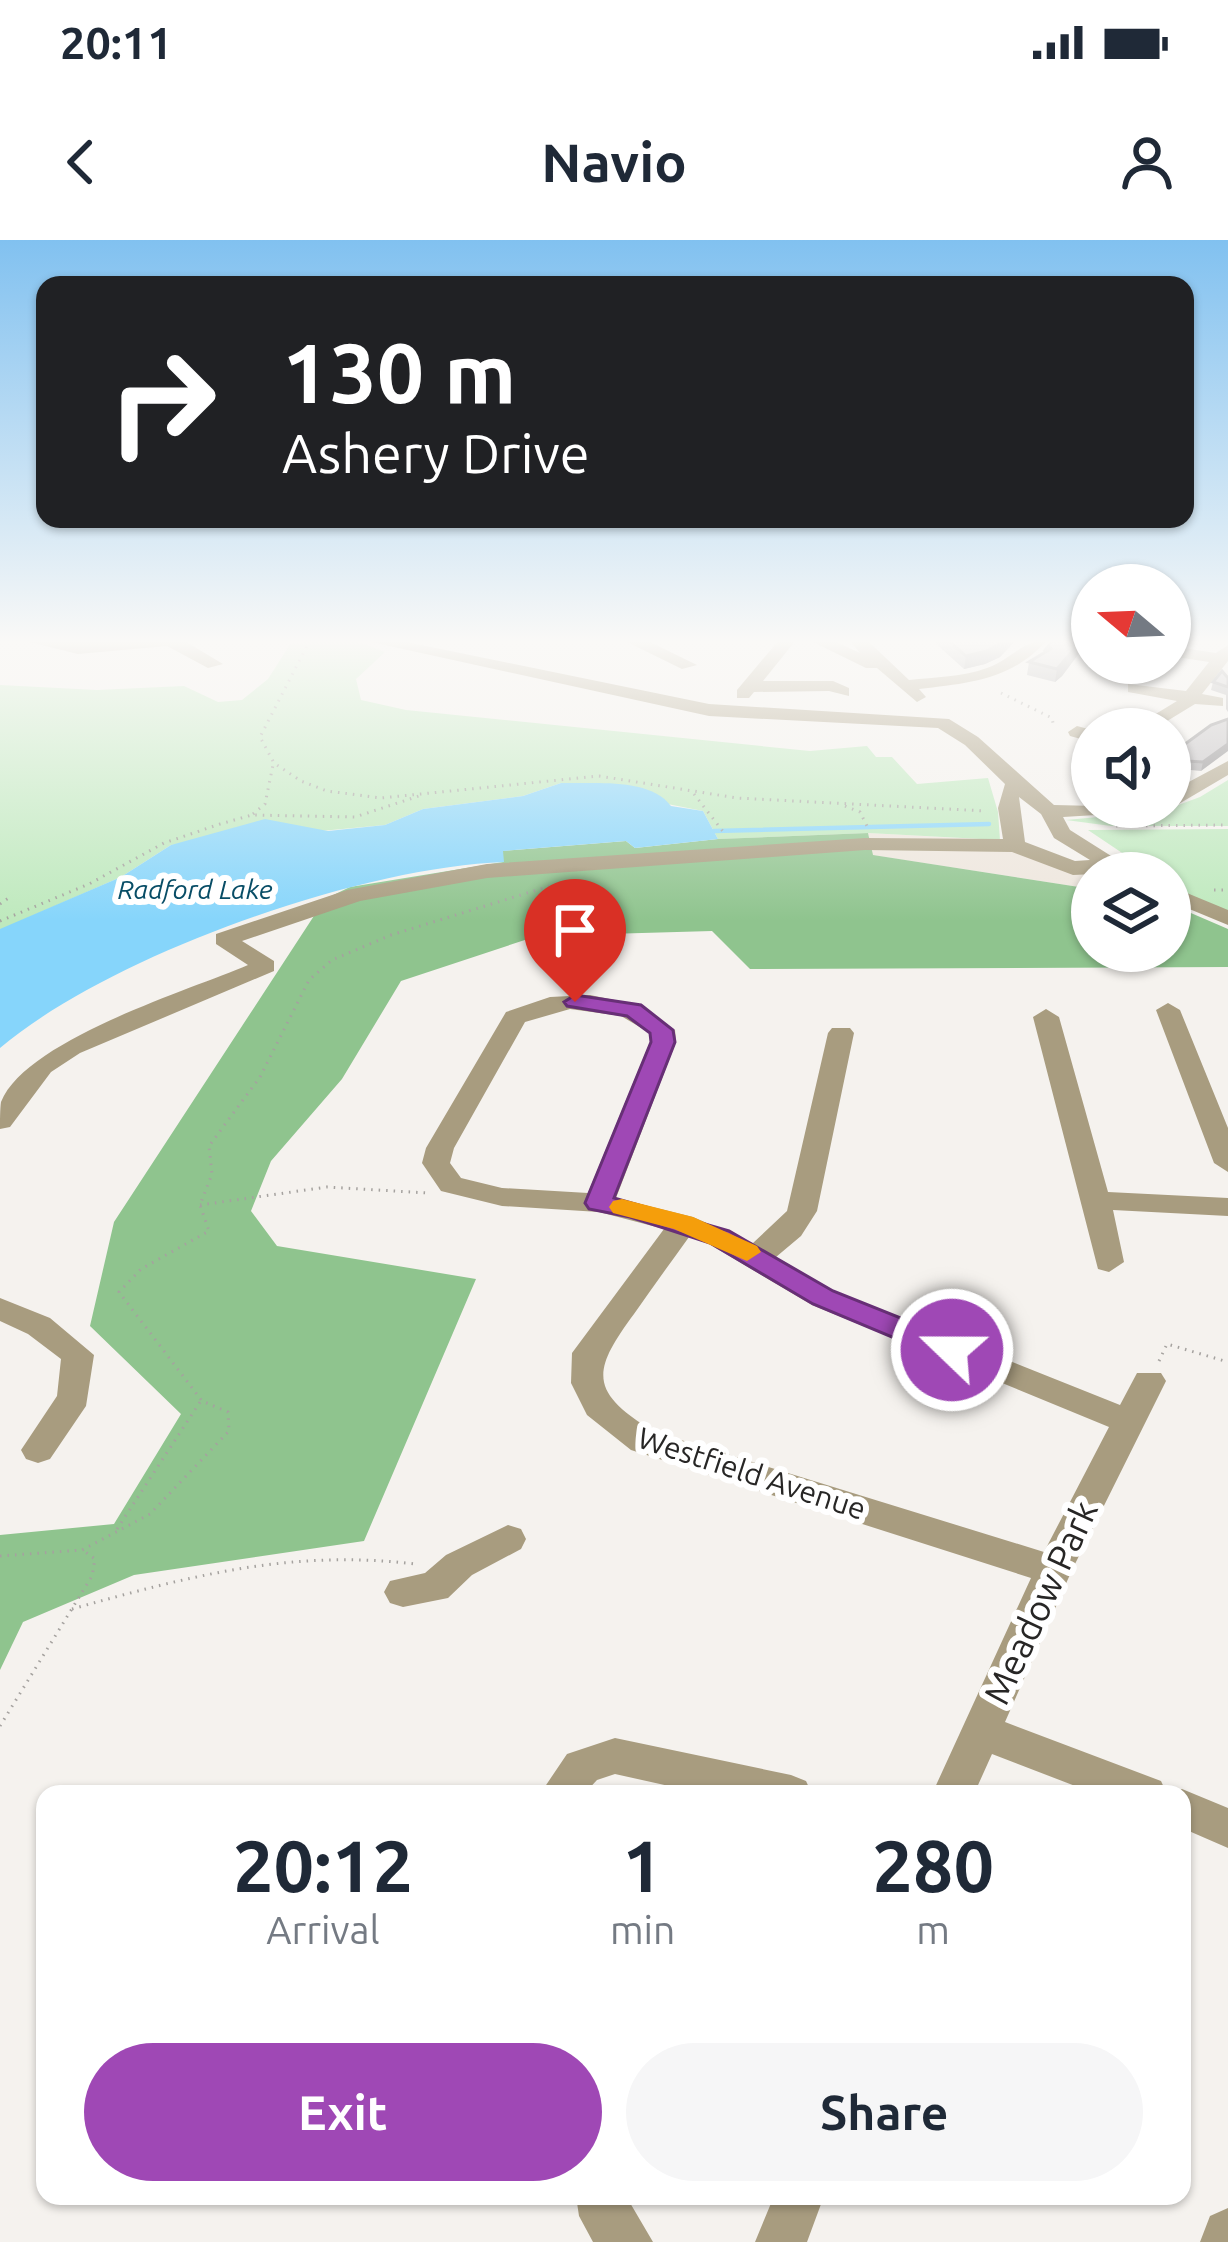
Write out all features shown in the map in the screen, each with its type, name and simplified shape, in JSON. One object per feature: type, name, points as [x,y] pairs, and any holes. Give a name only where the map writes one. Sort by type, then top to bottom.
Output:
[{"type":"street","points":[[963,733],[1014,785],[1050,811],[1061,834],[1092,852]]},
{"type":"street","points":[[1191,788],[1228,766]]},
{"type":"street","points":[[1014,785],[1007,795],[1007,812],[1015,846]]},
{"type":"street","points":[[1050,811],[1071,810]]},
{"type":"street","points":[[0,1121],[42,1066],[71,1048],[266,966],[224,939],[355,896],[487,871],[708,858],[781,848],[1015,846],[1071,867]]},
{"type":"street","points":[[1191,902],[1228,918]]},
{"type":"street","points":[[598,1203],[663,1042],[662,1030],[633,1010],[575,1002],[530,1008],[515,1017],[440,1148],[436,1162],[440,1174],[467,1192],[598,1203],[683,1223],[756,1257],[823,1298],[1125,1420]]},
{"type":"street","points":[[1168,1010],[1228,1162]]},
{"type":"street","points":[[1046,1017],[1109,1262]]},
{"type":"street","points":[[756,1257],[790,1229],[802,1211],[841,1033]]},
{"type":"street","points":[[1096,1201],[1228,1207]]},
{"type":"street","name":"Westfield Avenue","points":[[683,1223],[588,1353],[584,1375],[592,1399],[611,1422],[644,1441],[1054,1570]]},
{"type":"street","points":[[0,1309],[39,1326],[78,1355],[74,1398],[38,1450]]},
{"type":"street","name":"Meadow Park","points":[[1122,1785],[980,1731],[1125,1420],[1149,1381]]},
{"type":"street","points":[[403,1592],[435,1587],[459,1565],[508,1539]]},
{"type":"street","points":[[956,1785],[980,1731]]},
{"type":"street","points":[[566,1785],[575,1769],[590,1760],[614,1756],[749,1785]]},
{"type":"street","points":[[1191,1812],[1228,1828]]},
{"type":"street","points":[[603,2205],[605,2216],[627,2242]]},
{"type":"street","points":[[781,2242],[795,2205]]},
{"type":"path","points":[[262,733],[274,763],[327,791],[381,798],[599,776],[693,792],[1007,812]]},
{"type":"path","points":[[252,815],[265,804],[274,763]]},
{"type":"path","points":[[693,792],[725,835]]},
{"type":"path","points":[[0,921],[89,884],[164,843],[252,815],[355,817],[425,794]]},
{"type":"path","points":[[837,802],[860,812],[868,827]]},
{"type":"path","points":[[966,810],[968,820]]},
{"type":"path","points":[[1191,825],[1228,825]]},
{"type":"path","points":[[0,1556],[82,1550],[150,1514],[229,1431],[228,1412],[202,1401],[118,1292],[141,1269],[209,1232],[200,1205],[212,1174],[209,1146],[230,1125],[283,1037],[313,975],[343,955],[563,881]]},
{"type":"path","points":[[0,904],[10,897]]},
{"type":"path","points":[[200,1205],[327,1187],[436,1193]]},
{"type":"path","points":[[1167,1344],[1228,1362]]},
{"type":"path","points":[[115,1533],[184,1421],[202,1401]]},
{"type":"path","points":[[0,1726],[92,1576],[95,1559],[82,1550]]},
{"type":"path","points":[[72,1609],[209,1570],[351,1556],[459,1565]]},
{"type":"shaded area","points":[[868,833],[1014,841],[1071,863],[1071,886],[872,855]]},
{"type":"green space","points":[[0,733],[637,733],[810,751],[867,746],[876,757],[892,757],[917,784],[988,778],[998,812],[1000,840],[868,833],[718,839],[703,811],[561,783],[523,796],[423,809],[385,825],[171,845],[121,877],[0,930]]},
{"type":"green space","points":[[1228,780],[1228,826],[1191,826],[1191,800]]},
{"type":"green space","points":[[1228,829],[1228,917],[1191,897],[1191,852],[1121,852],[1088,830]]},
{"type":"green space","points":[[868,833],[873,855],[1071,886],[1071,968],[750,969],[712,931],[537,936],[401,981],[342,1079],[271,1161],[251,1211],[277,1246],[476,1279],[364,1541],[134,1575],[23,1622],[0,1670],[0,1535],[114,1524],[181,1414],[90,1326],[114,1222],[325,899],[350,887],[503,862],[502,851],[626,841],[635,848],[718,839]]},
{"type":"green space","points":[[1191,913],[1228,929],[1228,967],[1191,967]]},
{"type":"water","name":"Radford Lake","points":[[561,783],[620,784],[649,790],[671,806],[703,811],[718,839],[635,848],[626,841],[503,851],[504,862],[380,880],[310,899],[239,922],[105,980],[0,1048],[0,929],[121,877],[171,845],[265,819],[328,831],[385,825],[423,809],[523,796]]},
{"type":"building","points":[[1199,733],[1228,733],[1228,744],[1203,762],[1191,761],[1191,740]]},
{"type":"waterway","points":[[714,831],[989,824]]},
{"type":"slow traffic","points":[[622,1207],[683,1223],[747,1252]]},
{"type":"route","points":[[575,1002],[633,1010],[662,1030],[663,1042],[598,1203],[634,1209],[720,1237],[823,1298],[952,1350]]}]
